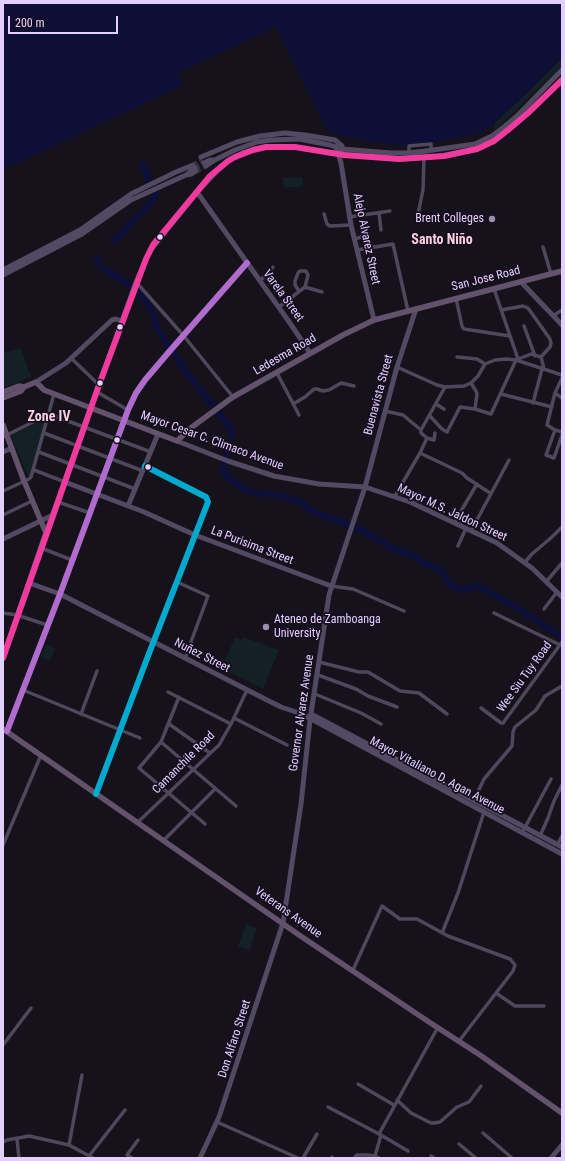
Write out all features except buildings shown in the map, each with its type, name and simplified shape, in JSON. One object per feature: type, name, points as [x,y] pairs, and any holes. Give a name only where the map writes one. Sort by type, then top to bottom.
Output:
[{"type":"main road","points":[[3,658],[46,533],[135,286],[153,245],[210,176],[228,161],[243,153],[266,147],[287,147],[331,153],[412,153],[475,144],[492,136],[526,111],[562,70]]},
{"type":"main road","points":[[340,152],[340,143],[332,139],[305,134],[285,133],[260,136],[232,144],[212,153],[203,162],[215,160],[245,145],[271,140],[300,139],[333,146],[340,152],[383,159],[424,158],[457,154],[483,147],[494,141],[562,80]]},
{"type":"main road","name":"Alejo Alvarez Street","points":[[340,152],[340,163],[356,250],[374,320]]},
{"type":"main road","points":[[3,270],[80,230],[131,194],[183,168],[194,167],[186,174],[131,200],[82,234],[3,275]]},
{"type":"main road","points":[[183,168],[186,174]]},
{"type":"main road","name":"Varela Street","points":[[197,192],[310,353]]},
{"type":"main road","points":[[5,730],[24,690],[128,410],[136,393],[183,335],[247,264]]},
{"type":"main road","name":"San Jose Road","points":[[416,308],[562,271]]},
{"type":"main road","points":[[521,282],[562,325]]},
{"type":"main road","name":"Ledesma Road","points":[[177,441],[192,427],[233,397],[310,353],[374,320],[416,308]]},
{"type":"main road","name":"Buenavista Street","points":[[365,487],[397,367],[416,308]]},
{"type":"main road","points":[[3,398],[21,391],[24,387],[60,368],[112,320],[116,319],[122,321]]},
{"type":"main road","name":"Mayor Cesar C. Climaco Avenue","points":[[36,382],[41,389],[224,459],[288,479],[319,484],[365,487]]},
{"type":"main road","points":[[3,392],[19,386],[24,387]]},
{"type":"main road","points":[[3,425],[5,436],[12,448],[32,502],[46,533]]},
{"type":"main road","points":[[128,506],[158,434]]},
{"type":"main road","points":[[3,452],[12,448]]},
{"type":"main road","points":[[96,794],[208,502],[207,498],[144,468]]},
{"type":"main road","name":"La Purisima Street","points":[[65,482],[128,506],[195,535],[331,586]]},
{"type":"main road","name":"Mayor M.S. Jaldon Street","points":[[365,487],[395,496],[497,543],[525,562],[562,597]]},
{"type":"main road","name":"Governor Alvarez Avenue","points":[[283,923],[301,804],[311,717],[331,586],[353,526],[365,487]]},
{"type":"main road","points":[[3,539],[53,515]]},
{"type":"main road","name":"Nuñez Street","points":[[29,583],[60,594],[153,643],[281,707],[302,714]]},
{"type":"main road","name":"Mayor Vitaliano D. Agan Avenue","points":[[302,714],[311,717],[471,801],[562,854]]},
{"type":"main road","name":"Veterans Avenue","points":[[5,730],[283,923],[459,1041],[562,1113]]},
{"type":"main road","name":"Mayor Vitaliano D. Agan Avenue","points":[[471,801],[484,812],[524,831],[540,836],[559,846]]},
{"type":"main road","name":"Don Alfaro Street","points":[[200,1158],[217,1122],[283,923]]},
{"type":"main road","points":[[551,1158],[562,1145]]},
{"type":"street","points":[[431,144],[431,150],[409,152],[409,146],[431,144]]},
{"type":"street","points":[[418,214],[423,190],[424,158]]},
{"type":"street","points":[[350,217],[390,211]]},
{"type":"street","points":[[379,213],[381,230]]},
{"type":"street","points":[[324,214],[327,224],[330,226],[351,225]]},
{"type":"street","points":[[354,239],[366,236]]},
{"type":"street","points":[[356,250],[393,244],[408,311]]},
{"type":"street","points":[[543,247],[551,274]]},
{"type":"street","points":[[260,282],[273,267]]},
{"type":"street","points":[[278,307],[300,291],[305,287],[308,274],[306,271],[298,272],[295,281],[295,285],[300,291]]},
{"type":"street","points":[[135,286],[183,335],[233,397]]},
{"type":"street","points":[[305,287],[322,292]]},
{"type":"street","points":[[494,289],[517,360]]},
{"type":"street","points":[[456,298],[464,329],[510,336]]},
{"type":"street","points":[[501,310],[523,306],[528,308],[551,341],[550,347],[541,357]]},
{"type":"street","points":[[553,316],[562,310]]},
{"type":"street","points":[[524,326],[535,356]]},
{"type":"street","points":[[430,416],[442,429],[447,432],[460,407],[475,409],[491,414],[517,360],[529,354],[541,357]]},
{"type":"street","points":[[457,357],[477,359],[485,364]]},
{"type":"street","points":[[533,403],[543,369],[541,357]]},
{"type":"street","points":[[71,358],[99,385]]},
{"type":"street","points":[[397,367],[437,385],[445,386],[464,386],[470,383],[480,374],[485,364],[495,360],[517,360],[562,376],[555,392],[547,425],[562,432]]},
{"type":"street","points":[[277,373],[299,415]]},
{"type":"street","points":[[293,404],[305,398],[317,389],[323,391],[328,390],[341,383],[354,386]]},
{"type":"street","points":[[470,383],[477,394],[475,409]]},
{"type":"street","points":[[421,430],[445,386]]},
{"type":"street","points":[[97,392],[128,410]]},
{"type":"street","points":[[555,392],[562,398]]},
{"type":"street","points":[[3,491],[29,479],[34,470],[54,394]]},
{"type":"street","points":[[501,394],[552,408]]},
{"type":"street","points":[[436,404],[444,409]]},
{"type":"street","points":[[385,411],[403,415],[421,430],[420,433],[427,438],[434,440],[435,433]]},
{"type":"street","points":[[5,436],[49,414],[151,452]]},
{"type":"street","points":[[555,430],[546,455],[554,458],[562,435]]},
{"type":"street","points":[[44,433],[111,458],[144,468]]},
{"type":"street","points":[[395,496],[427,438]]},
{"type":"street","points":[[39,452],[135,489]]},
{"type":"street","points":[[420,453],[463,473],[466,477],[490,493]]},
{"type":"street","points":[[458,546],[509,460]]},
{"type":"street","name":"La Purisima Street","points":[[34,470],[65,482]]},
{"type":"street","points":[[454,522],[477,484]]},
{"type":"street","points":[[3,515],[32,502]]},
{"type":"street","points":[[58,502],[90,513]]},
{"type":"street","points":[[525,562],[562,526]]},
{"type":"street","points":[[41,548],[72,560]]},
{"type":"street","points":[[546,582],[562,563]]},
{"type":"street","points":[[177,582],[208,596],[185,658]]},
{"type":"street","points":[[331,586],[353,590],[404,612]]},
{"type":"street","points":[[544,609],[557,592]]},
{"type":"street","points":[[3,613],[18,615],[47,626]]},
{"type":"street","points":[[494,613],[561,644]]},
{"type":"street","name":"Wee Siu Tuy Road","points":[[481,708],[501,723],[504,723],[561,644]]},
{"type":"street","points":[[319,662],[359,672],[368,672],[400,690],[419,693],[447,714]]},
{"type":"street","points":[[81,714],[97,671]]},
{"type":"street","points":[[318,675],[356,689],[368,696],[397,708]]},
{"type":"street","points":[[471,801],[484,779],[512,746],[515,727],[536,710],[545,696],[562,686]]},
{"type":"street","points":[[24,690],[140,738]]},
{"type":"street","name":"Camanchile Road","points":[[138,822],[193,770],[222,740],[247,690]]},
{"type":"street","points":[[168,692],[231,724]]},
{"type":"street","points":[[315,694],[361,713],[381,724]]},
{"type":"street","points":[[178,697],[161,742],[139,768],[205,824]]},
{"type":"street","points":[[234,718],[287,746]]},
{"type":"street","points":[[169,724],[210,753]]},
{"type":"street","points":[[161,742],[236,806]]},
{"type":"street","points":[[3,845],[4,838],[41,755]]},
{"type":"street","points":[[524,831],[551,778]]},
{"type":"street","points":[[540,836],[562,785]]},
{"type":"street","points":[[164,840],[215,789]]},
{"type":"street","points":[[442,933],[484,812]]},
{"type":"street","points":[[559,846],[562,836]]},
{"type":"street","points":[[353,970],[382,906],[400,919],[417,919],[442,933],[505,957],[514,962],[515,965],[513,971],[459,1041]]},
{"type":"street","points":[[496,993],[514,1006],[544,1006]]},
{"type":"street","points":[[3,1045],[31,1008]]},
{"type":"street","points":[[375,1156],[380,1135],[394,1105],[438,1027]]},
{"type":"street","points":[[69,1145],[82,1075]]},
{"type":"street","points":[[358,1084],[394,1105]]},
{"type":"street","points":[[397,1100],[411,1113],[434,1123],[440,1122],[458,1107],[469,1102],[481,1086]]},
{"type":"street","points":[[328,1107],[408,1151]]},
{"type":"street","points":[[89,1156],[125,1110]]},
{"type":"street","points":[[217,1122],[298,1158]]},
{"type":"street","points":[[483,1133],[512,1158]]},
{"type":"street","points":[[302,1158],[317,1134]]},
{"type":"street","points":[[3,1142],[29,1136],[69,1145],[93,1158]]},
{"type":"street","points":[[17,1139],[19,1158]]},
{"type":"street","points":[[132,1158],[127,1155],[138,1140]]},
{"type":"street","points":[[459,1144],[476,1158]]},
{"type":"street","points":[[354,1157],[361,1154],[379,1158]]},
{"type":"shaded area","points":[[3,3],[562,3],[562,58],[519,101],[486,130],[462,137],[406,146],[371,142],[329,133],[276,27],[178,73],[183,85],[3,170]]},
{"type":"shaded area","points":[[562,58],[562,66],[495,130],[495,123]]},
{"type":"shaded area","points":[[302,177],[303,186],[284,188],[283,178]]},
{"type":"shaded area","points":[[21,348],[31,377],[3,388],[3,353]]},
{"type":"shaded area","points":[[45,419],[30,476],[28,476],[11,436]]},
{"type":"shaded area","points":[[235,637],[242,640],[243,637],[279,650],[263,689],[222,668]]},
{"type":"shaded area","points":[[46,644],[55,649],[50,661],[41,657]]},
{"type":"shaded area","points":[[246,924],[257,928],[250,950],[238,946]]},
{"type":"waterway","points":[[143,164],[150,182]]},
{"type":"waterway","points":[[115,240],[154,199],[155,194]]},
{"type":"waterway","points":[[98,259],[98,264]]},
{"type":"waterway","points":[[104,269],[138,290],[152,312],[158,329],[170,348]]},
{"type":"waterway","points":[[172,350],[184,369],[214,407]]},
{"type":"waterway","points":[[218,411],[231,429],[232,436]]},
{"type":"waterway","points":[[230,446],[223,470],[228,478],[244,489],[251,492],[277,495],[301,502],[313,512],[357,528],[393,548],[418,558],[423,563],[440,569],[451,585],[462,590],[478,586],[516,607],[562,637]]},
{"type":"tunnel","points":[[193,165],[203,160]]},
{"type":"tunnel","points":[[195,168],[204,163]]},
{"type":"tunnel","points":[[196,171],[206,166]]},
{"type":"transit line","points":[[3,658],[99,385],[146,259],[153,245],[210,176],[235,157],[266,147],[295,147],[344,155],[399,159],[444,156],[477,149],[494,141],[508,130],[562,80]]},
{"type":"transit line","points":[[7,731],[60,594],[128,410],[136,393],[168,353],[247,263]]},
{"type":"transit line","points":[[96,794],[208,502],[206,497],[145,466]]},
{"type":"place","name":"Brent Colleges","points":[[492,219]]},
{"type":"place","name":"Ateneo de Zamboanga University","points":[[266,627]]},
{"type":"district","name":"Santo Niño","points":[[442,240]]},
{"type":"district","name":"Zone IV","points":[[49,417]]}]
